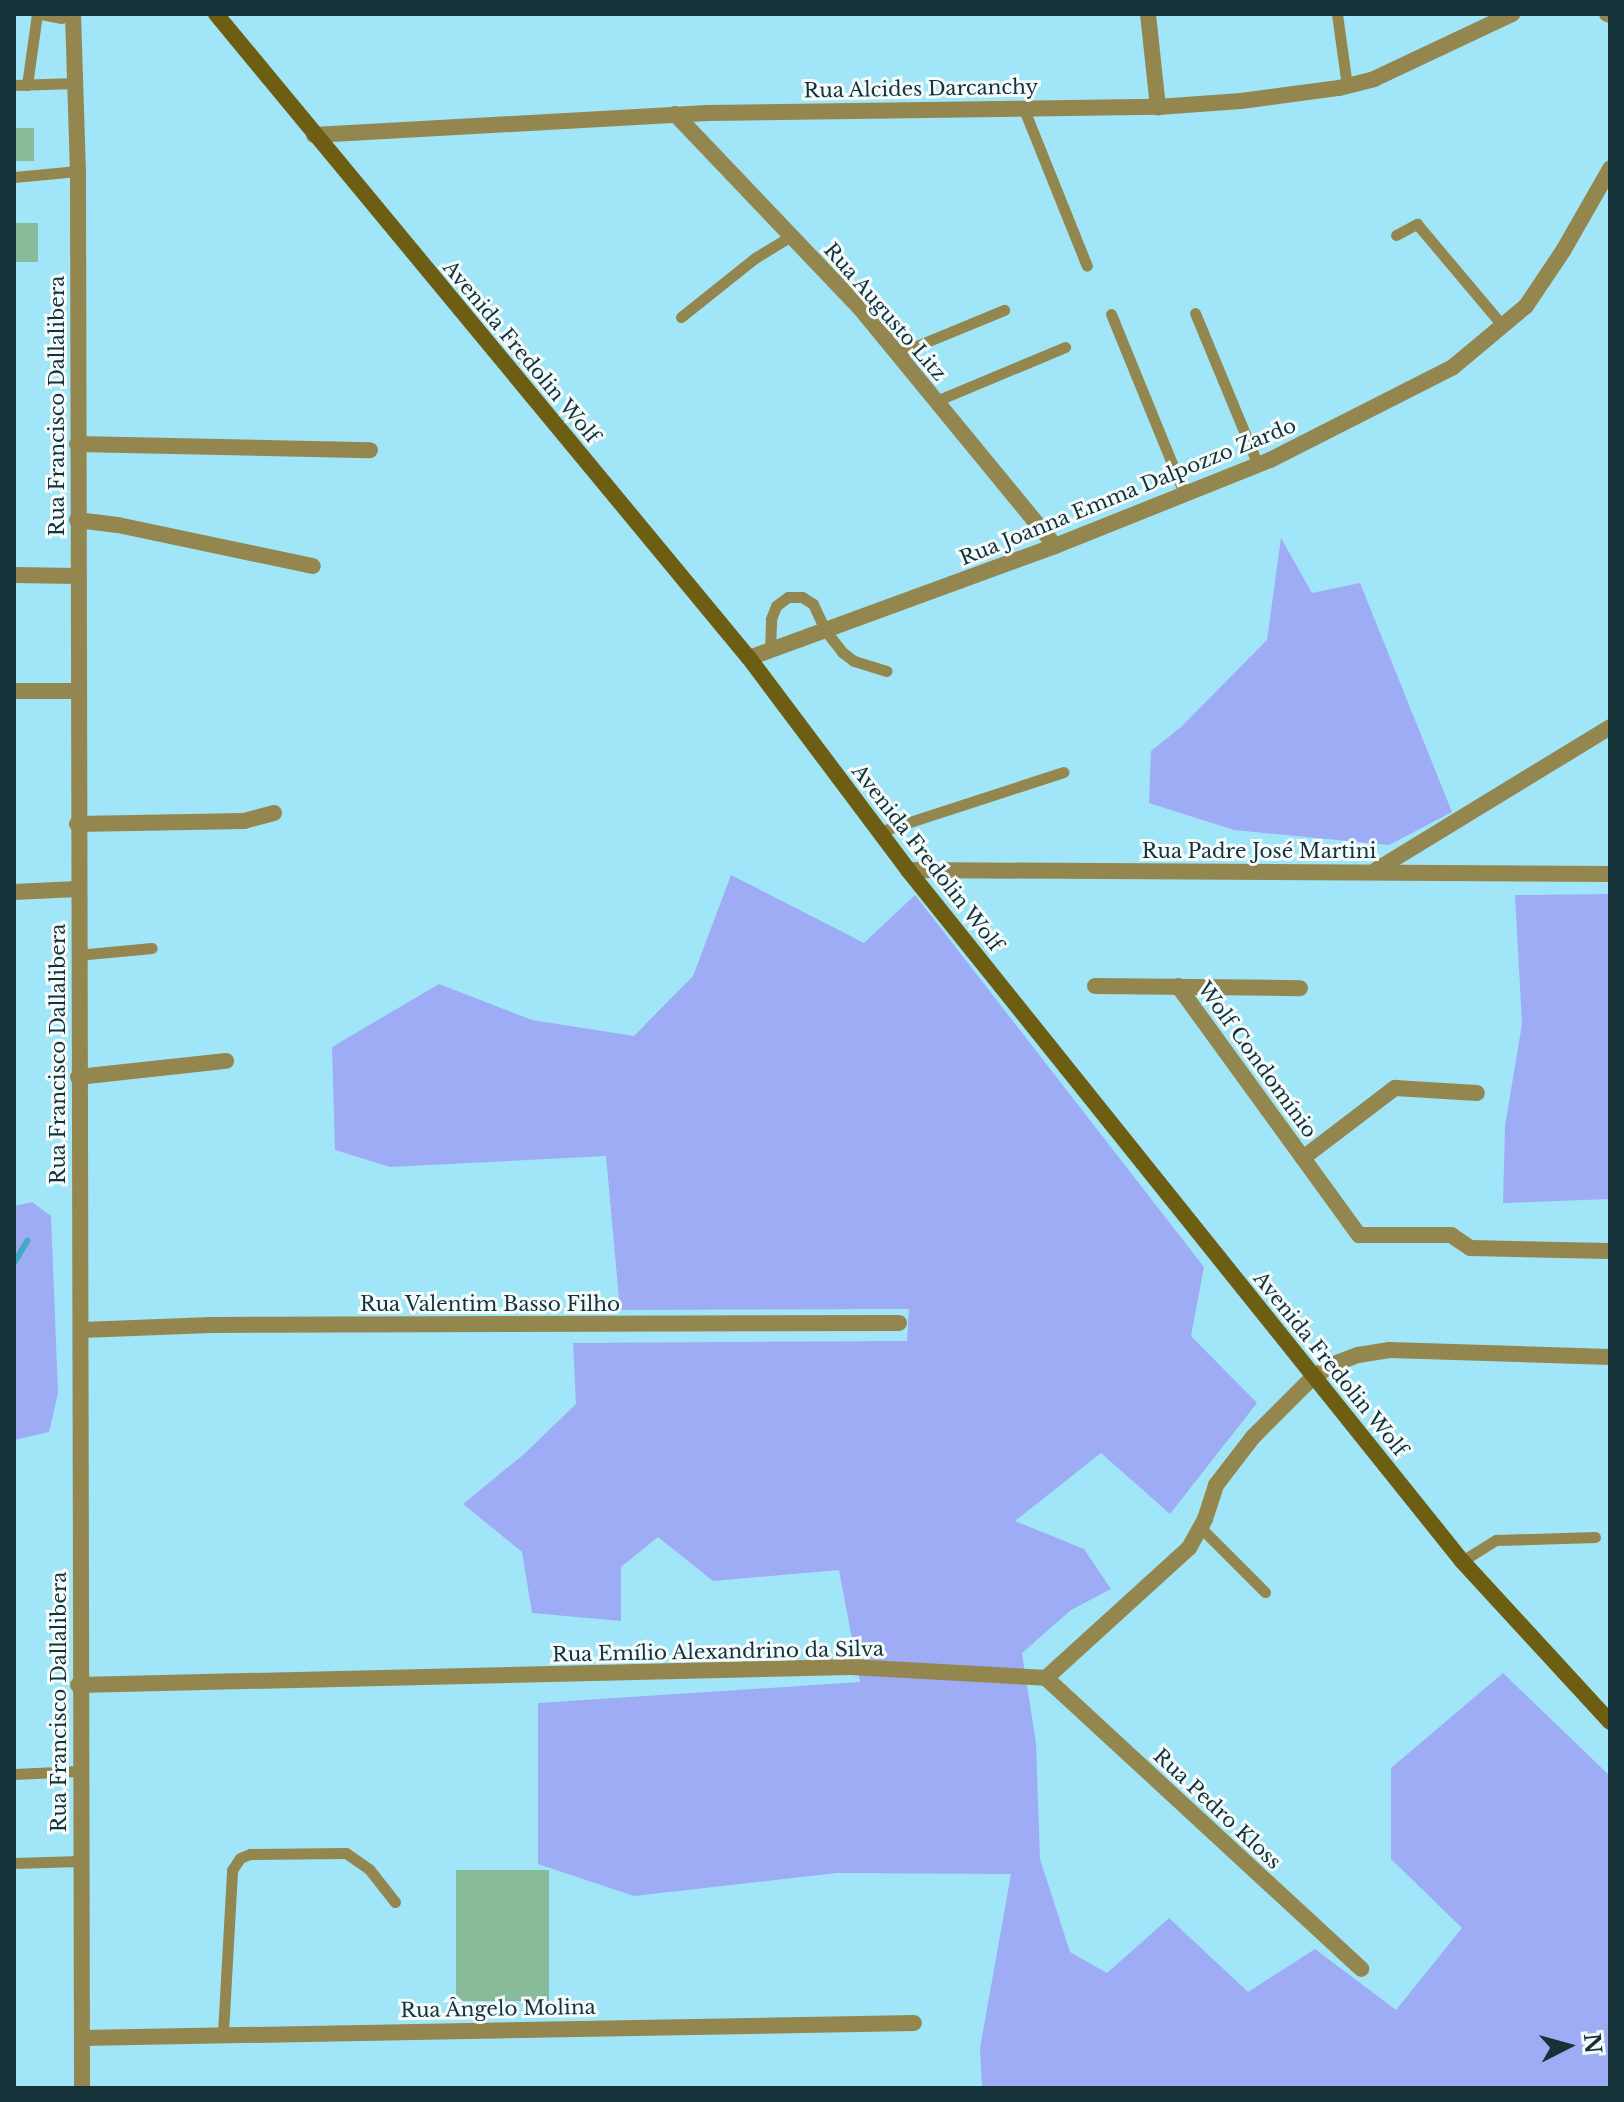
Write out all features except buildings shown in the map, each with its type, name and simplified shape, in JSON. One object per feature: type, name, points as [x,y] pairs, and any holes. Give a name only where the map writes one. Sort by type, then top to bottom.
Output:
[{"type":"main road","name":"Avenida Fredolin Wolf","points":[[216,14],[749,658],[908,870],[1462,1561],[1610,1722]]},
{"type":"street","points":[[1148,14],[1158,107]]},
{"type":"street","name":"Rua Alcides Darcanchy","points":[[314,135],[675,114],[1158,107],[1241,101],[1347,86],[1430,55],[1512,14]]},
{"type":"street","name":"Rua Francisco Dallalibera","points":[[71,16],[78,171],[77,955],[82,1330],[78,1685],[82,2088]]},
{"type":"street","name":"Rua Augusto Litz","points":[[675,114],[859,307],[1055,546]]},
{"type":"street","name":"Rua Joanna Emma Dalpozzo Zardo","points":[[749,658],[1055,546],[1258,465],[1453,367],[1526,306],[1563,251],[1610,169]]},
{"type":"street","points":[[77,444],[370,450]]},
{"type":"street","points":[[77,520],[313,566]]},
{"type":"street","points":[[14,575],[77,576]]},
{"type":"street","points":[[14,691],[77,691]]},
{"type":"street","points":[[1374,871],[1610,727]]},
{"type":"street","points":[[77,824],[244,821],[274,813]]},
{"type":"street","name":"Rua Padre José Martini","points":[[908,870],[1610,874]]},
{"type":"street","points":[[14,892],[77,889]]},
{"type":"street","name":"Wolf Condomínio","points":[[1095,986],[1300,988]]},
{"type":"street","name":"Wolf Condomínio","points":[[1178,986],[1359,1235],[1451,1235],[1470,1248],[1610,1251]]},
{"type":"street","points":[[78,1077],[226,1061]]},
{"type":"street","name":"Wolf Condomínio","points":[[1303,1158],[1395,1088],[1477,1093]]},
{"type":"street","name":"Rua Valentim Basso Filho","points":[[82,1330],[211,1325],[899,1323]]},
{"type":"street","points":[[1046,1678],[1189,1548],[1216,1485],[1253,1437],[1313,1377],[1358,1355],[1390,1350],[1610,1357]]},
{"type":"street","name":"Rua Emílio Alexandrino da Silva","points":[[78,1685],[851,1667],[1046,1678]]},
{"type":"street","name":"Rua Pedro Kloss","points":[[1046,1678],[1361,1969]]},
{"type":"street","name":"Rua Ângelo Molina","points":[[82,2038],[223,2033],[914,2023]]},
{"type":"lane","points":[[71,16],[39,14],[20,85],[76,83]]},
{"type":"lane","points":[[1337,14],[1347,86]]},
{"type":"lane","points":[[1023,107],[1087,266]]},
{"type":"lane","points":[[14,177],[78,171]]},
{"type":"lane","points":[[1396,235],[1417,224],[1503,326]]},
{"type":"lane","points":[[681,317],[755,258],[791,236]]},
{"type":"lane","points":[[897,354],[1004,310]]},
{"type":"lane","points":[[1195,313],[1258,465]]},
{"type":"lane","points":[[1111,314],[1185,495]]},
{"type":"lane","points":[[936,401],[1065,347]]},
{"type":"lane","points":[[770,651],[771,619],[776,606],[788,597],[802,597],[813,604],[825,630],[842,652],[854,661],[887,671]]},
{"type":"lane","points":[[879,832],[1064,772]]},
{"type":"lane","points":[[77,955],[152,948]]},
{"type":"lane","points":[[1200,1527],[1265,1592]]},
{"type":"lane","points":[[1462,1561],[1496,1540],[1595,1537]]},
{"type":"lane","points":[[14,1774],[79,1771]]},
{"type":"lane","points":[[223,2033],[232,1870],[240,1858],[250,1854],[346,1853],[369,1869],[395,1902]]},
{"type":"lane","points":[[14,1863],[79,1861]]},
{"type":"shaded area","points":[[1281,538],[1312,593],[1360,583],[1452,812],[1389,845],[1234,830],[1149,803],[1151,751],[1181,727],[1267,640]]},
{"type":"shaded area","points":[[731,875],[864,943],[915,895],[1204,1267],[1191,1336],[1257,1403],[1170,1514],[1101,1453],[1015,1521],[1084,1549],[1111,1589],[1071,1610],[1022,1653],[1036,1743],[1040,1859],[1070,1952],[1107,1973],[1169,1918],[1248,1992],[1315,1949],[1396,2010],[1462,1928],[1391,1859],[1391,1768],[1503,1673],[1610,1776],[1610,2088],[982,2088],[980,2048],[1011,1874],[837,1873],[634,1896],[538,1864],[538,1703],[860,1682],[839,1570],[713,1581],[658,1537],[621,1567],[621,1621],[532,1613],[522,1552],[463,1504],[523,1455],[576,1404],[573,1343],[907,1341],[909,1309],[620,1310],[606,1156],[390,1167],[335,1150],[332,1047],[439,984],[532,1020],[634,1036],[693,976]]},
{"type":"shaded area","points":[[1610,894],[1610,1199],[1503,1203],[1505,1126],[1522,1024],[1515,895]]},
{"type":"shaded area","points":[[32,1202],[51,1216],[58,1393],[49,1432],[14,1440],[14,1206]]},
{"type":"waterway","points":[[14,1263],[27,1241]]}]
